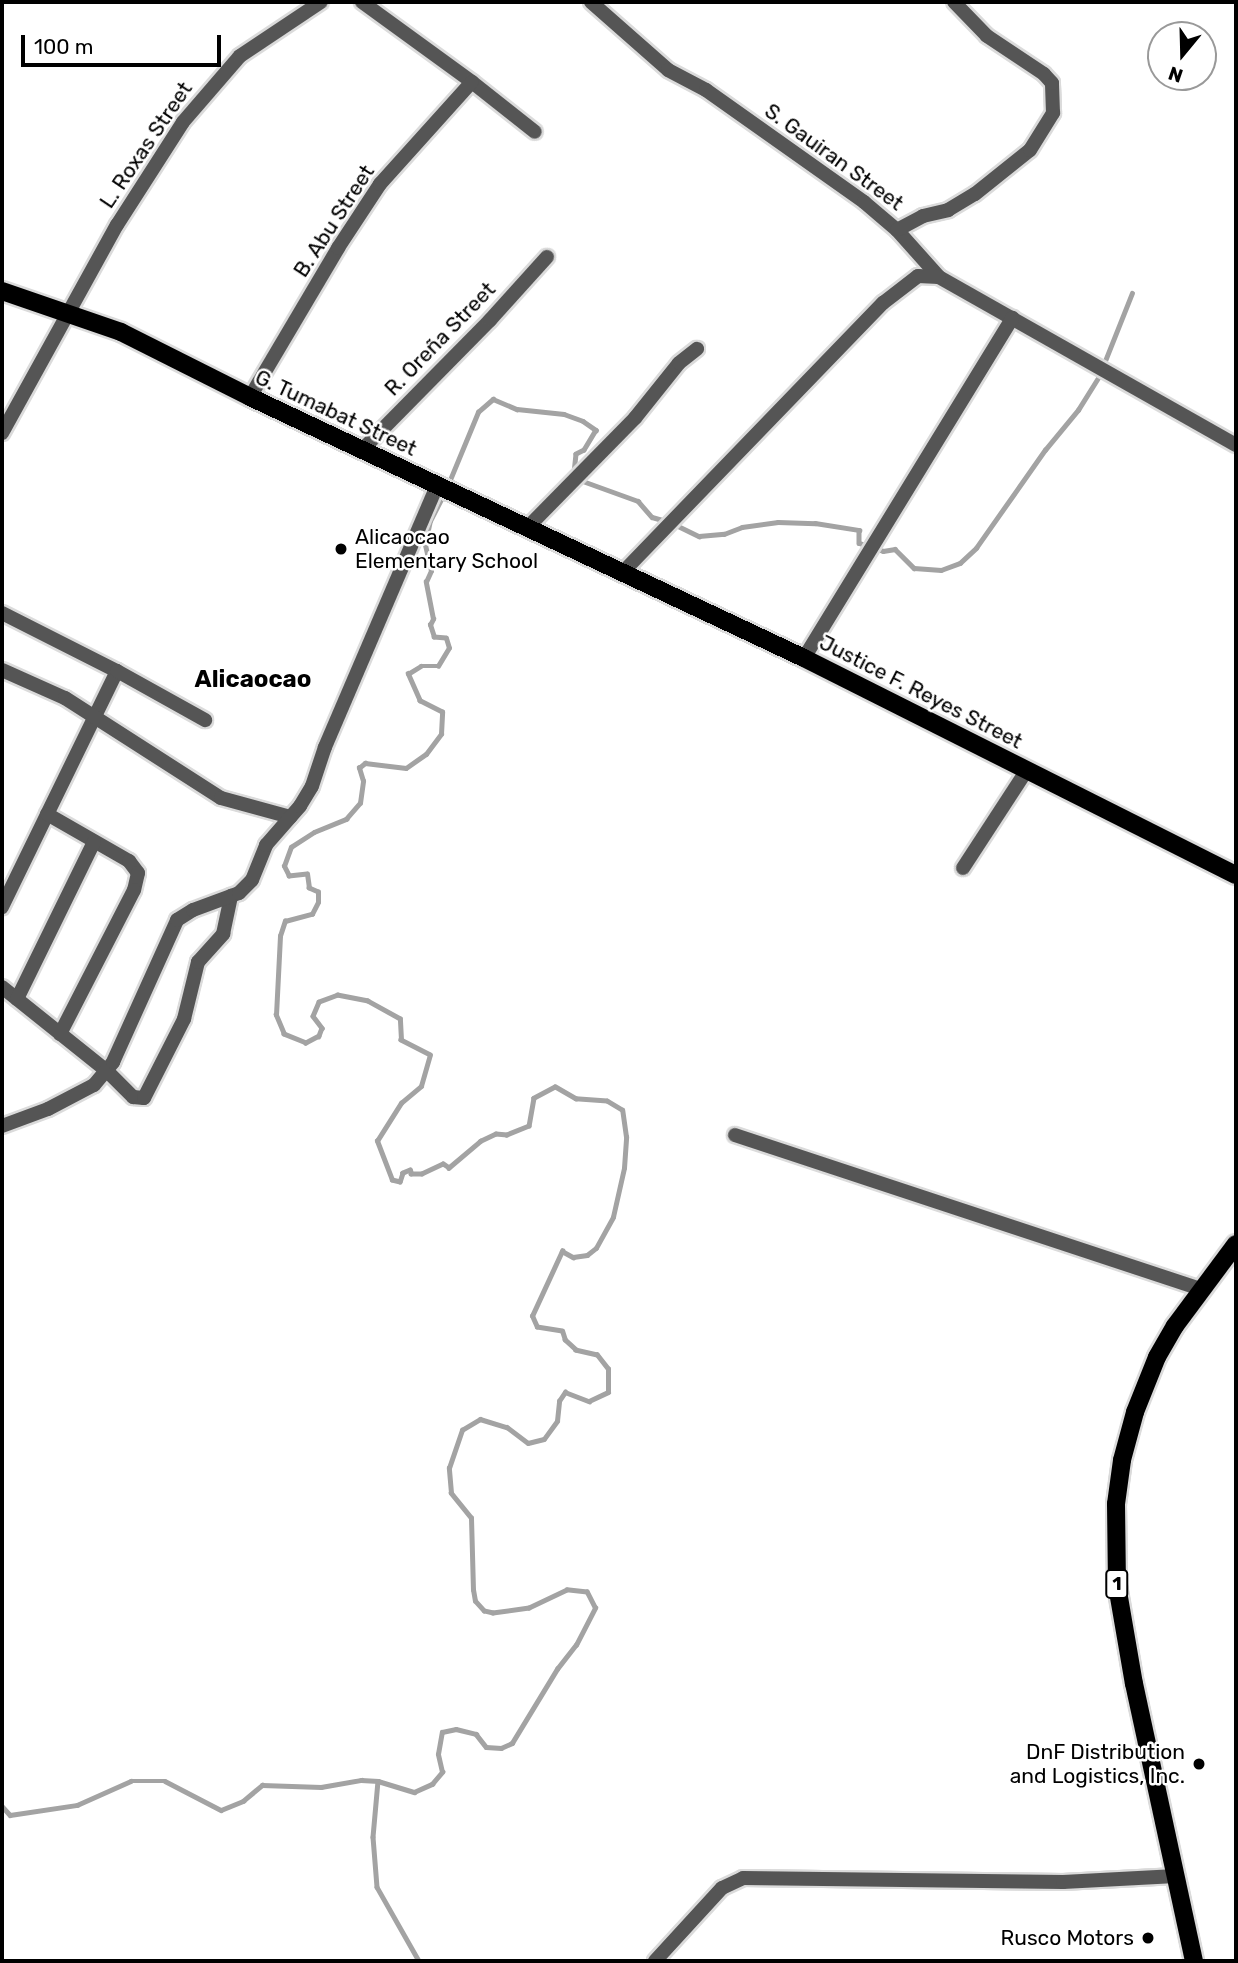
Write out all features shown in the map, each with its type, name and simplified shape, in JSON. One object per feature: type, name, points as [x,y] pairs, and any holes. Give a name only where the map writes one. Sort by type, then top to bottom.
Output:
[{"type":"main road","name":"G. Tumabat Street","points":[[2,291],[70,312],[121,332],[250,397],[583,555]]},
{"type":"main road","name":"Justice F. Reyes Street","points":[[583,555],[804,658],[1236,875]]},
{"type":"main road","name":"1","points":[[1194,1961],[1132,1672],[1117,1586],[1115,1541],[1122,1460],[1135,1412],[1157,1357],[1201,1289],[1236,1244]]},
{"type":"street","name":"L. Roxas Street","points":[[2,433],[117,225],[201,99],[240,56],[321,2]]},
{"type":"street","points":[[362,2],[472,82],[535,132]]},
{"type":"street","name":"S. Gauiran Street","points":[[591,2],[668,70],[706,90],[864,202],[897,230],[939,277],[1236,445]]},
{"type":"street","points":[[897,230],[923,216],[948,210],[975,194],[1030,150],[1053,113],[1052,83],[1044,74],[987,36],[954,2]]},
{"type":"street","name":"B. Abu Street","points":[[250,397],[338,248],[380,184],[472,82]]},
{"type":"street","name":"R. Oreña Street","points":[[362,450],[490,320],[547,257]]},
{"type":"street","points":[[622,573],[883,303],[918,276],[939,277]]},
{"type":"street","points":[[804,658],[1012,318]]},
{"type":"street","points":[[527,528],[635,418],[679,363],[697,349]]},
{"type":"street","points":[[2,1126],[48,1109],[94,1085],[107,1071],[177,920],[193,910],[239,893],[252,880],[266,845],[312,786],[325,747],[443,489]]},
{"type":"street","points":[[2,613],[117,671],[205,720]]},
{"type":"street","points":[[2,670],[65,698],[221,798],[290,817]]},
{"type":"street","points":[[2,907],[117,671]]},
{"type":"street","points":[[963,868],[1027,770]]},
{"type":"street","points":[[47,814],[135,867],[136,882],[60,1034]]},
{"type":"street","points":[[17,999],[94,842]]},
{"type":"street","points":[[2,987],[107,1071],[133,1097],[139,1099],[149,1094],[184,1019],[193,972],[204,954],[223,934],[231,896]]},
{"type":"street","points":[[735,1135],[1201,1289]]},
{"type":"street","points":[[655,1961],[722,1888],[743,1878],[1063,1882],[1176,1876]]},
{"type":"waterway","points":[[674,524],[699,536],[724,534],[742,527],[778,522],[815,523],[859,530],[859,543],[883,551],[895,549],[914,568],[941,570],[960,563],[976,548],[1045,450],[1078,410],[1099,376],[1132,293]]},
{"type":"waterway","points":[[447,487],[478,412],[493,399],[517,409],[564,414],[583,421],[596,430],[584,450],[576,454],[574,472],[580,480],[638,501],[652,517],[666,521]]},
{"type":"waterway","points":[[2,1806],[10,1815],[77,1805],[131,1781],[165,1781],[221,1810],[243,1801],[262,1785],[321,1787],[361,1780],[378,1781],[414,1792],[432,1784],[442,1772],[438,1754],[442,1732],[456,1729],[476,1734],[486,1747],[501,1748],[512,1743],[557,1669],[576,1645],[595,1608],[587,1592],[567,1590],[529,1608],[493,1613],[484,1611],[475,1601],[473,1590],[471,1518],[451,1493],[449,1468],[462,1430],[480,1419],[507,1427],[528,1443],[544,1439],[557,1421],[559,1401],[565,1392],[589,1401],[608,1392],[608,1369],[597,1355],[576,1350],[565,1340],[562,1331],[537,1327],[532,1316],[562,1251],[573,1257],[587,1255],[596,1248],[613,1217],[624,1168],[626,1137],[622,1110],[607,1101],[576,1099],[555,1087],[534,1098],[529,1126],[507,1135],[496,1134],[481,1141],[449,1168],[443,1164],[422,1174],[411,1174],[410,1170],[403,1173],[400,1182],[392,1180],[377,1141],[401,1103],[421,1086],[430,1055],[401,1040],[400,1019],[368,1001],[338,995],[319,1002],[313,1016],[322,1028],[319,1036],[306,1043],[284,1034],[276,1015],[280,936],[285,921],[312,914],[318,902],[318,892],[309,888],[307,874],[289,876],[284,866],[291,847],[314,832],[346,819],[360,803],[363,781],[359,768],[365,763],[406,768],[426,754],[441,734],[442,712],[420,701],[408,674],[421,666],[438,666],[449,648],[446,638],[434,637],[430,625],[433,619],[426,582],[431,571],[425,544],[430,521],[443,495]]},
{"type":"waterway","points":[[378,1781],[373,1837],[377,1887],[419,1961]]},
{"type":"place","name":"Alicaocao Elementary School","points":[[341,549]]},
{"type":"place","name":"DnF Distribution and Logistics, Inc.","points":[[1199,1764]]},
{"type":"place","name":"Rusco Motors","points":[[1148,1938]]},
{"type":"district","name":"Alicaocao","points":[[253,680]]}]
